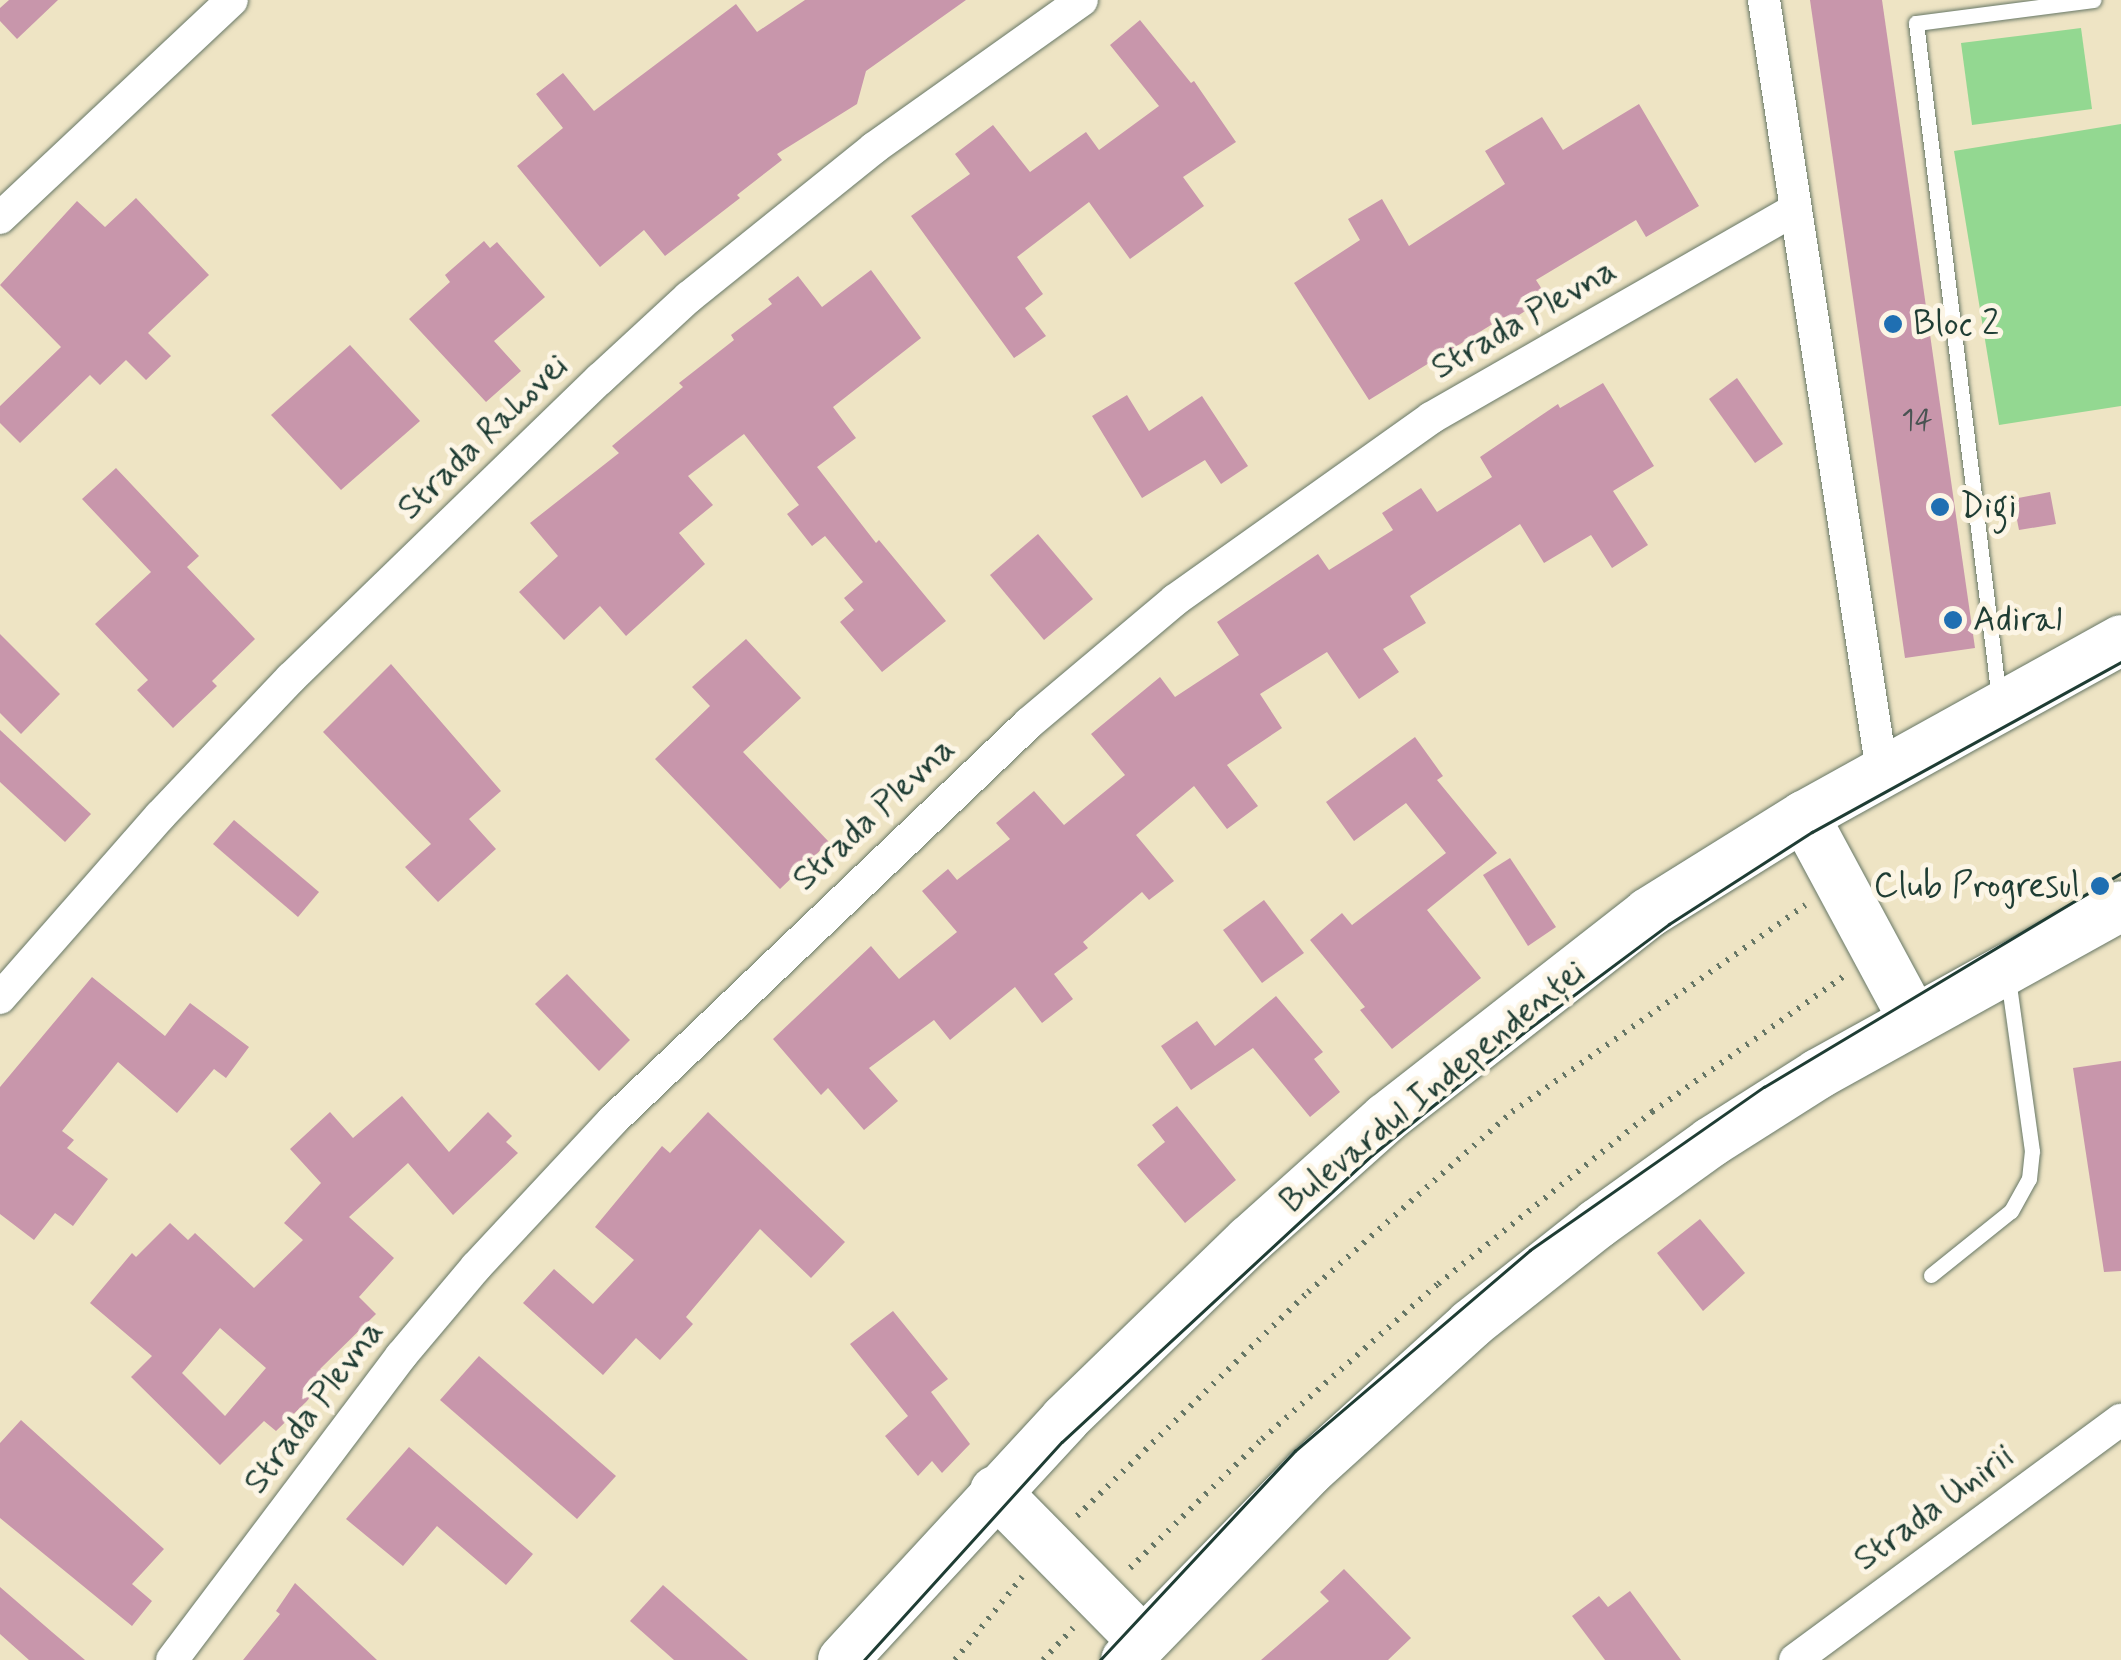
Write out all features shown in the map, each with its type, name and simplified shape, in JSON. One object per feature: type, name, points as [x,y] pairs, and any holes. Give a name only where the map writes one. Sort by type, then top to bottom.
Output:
[{"type":"main road","name":"Bulevardul Independenței","points":[[843,1660],[995,1491],[1250,1240],[1386,1118],[1648,913],[1804,816],[2121,640]]},
{"type":"main road","points":[[1804,816],[1914,1020]]},
{"type":"main road","points":[[995,1491],[1048,1544],[1134,1650],[1308,1472],[1471,1324],[1597,1224],[1711,1142],[1914,1020],[2121,906]]},
{"type":"street","points":[[0,218],[232,0]]},
{"type":"street","name":"Strada Rahovei","points":[[0,998],[148,829],[291,678],[600,379],[690,297],[846,170],[1082,0]]},
{"type":"street","points":[[1764,0],[1793,210],[1882,772]]},
{"type":"street","name":"Strada Plevna","points":[[172,1660],[401,1356],[490,1252],[612,1121],[1029,724],[1175,600],[1431,418],[1793,210]]},
{"type":"street","name":"Strada Unirii","points":[[1795,1660],[2121,1420]]},
{"type":"lane","points":[[2000,705],[1916,22],[2094,0]]},
{"type":"lane","points":[[1931,1275],[2010,1211],[2030,1180],[2032,1151],[2007,968]]},
{"type":"path","points":[[955,1660],[1048,1544],[1308,1292],[1512,1112],[1839,882]]},
{"type":"green space","points":[[2081,28],[2092,109],[1972,125],[1961,43]]},
{"type":"green space","points":[[2121,124],[2121,406],[1999,425],[1954,151]]},
{"type":"building","points":[[9,0],[58,0],[17,39],[0,21],[0,8]]},
{"type":"building","points":[[805,0],[966,0],[866,71],[857,104],[777,154],[782,160],[665,256],[644,230],[600,267],[517,166],[563,128],[536,94],[563,73],[594,111],[736,4],[757,32]]},
{"type":"building","name":"Bloc 2","points":[[1810,0],[1882,0],[1975,648],[1905,658]]},
{"type":"building","points":[[1140,20],[1191,83],[1194,81],[1236,142],[1183,177],[1204,206],[1130,259],[1089,202],[1017,257],[1043,294],[1025,308],[1046,336],[1014,358],[911,216],[970,174],[955,154],[993,125],[1030,172],[1086,132],[1099,150],[1159,106],[1110,45]]},
{"type":"building","points":[[1639,104],[1699,206],[1646,237],[1636,220],[1536,280],[1547,297],[1508,322],[1504,317],[1369,400],[1294,283],[1360,240],[1348,219],[1382,199],[1409,246],[1505,184],[1485,151],[1542,117],[1563,150]]},
{"type":"building","points":[[136,198],[209,275],[148,333],[171,356],[146,380],[126,360],[100,385],[90,375],[20,443],[0,423],[0,406],[61,347],[0,285],[77,201],[105,227]]},
{"type":"building","points":[[484,241],[490,248],[497,242],[545,297],[494,341],[521,371],[486,402],[409,319],[450,282],[445,275]]},
{"type":"building","points":[[871,270],[921,338],[833,407],[856,438],[817,467],[876,543],[879,540],[946,621],[882,672],[840,622],[854,610],[844,598],[863,582],[825,536],[812,546],[787,514],[799,505],[744,434],[688,476],[713,505],[679,533],[705,564],[626,636],[600,606],[564,640],[519,592],[558,556],[530,523],[619,453],[612,446],[683,387],[679,383],[734,340],[731,335],[772,304],[768,299],[798,276],[822,307]]},
{"type":"building","points":[[350,345],[420,421],[341,490],[271,415]]},
{"type":"building","points":[[1737,378],[1783,444],[1755,463],[1709,399]]},
{"type":"building","points":[[1603,383],[1654,466],[1613,491],[1648,545],[1612,568],[1591,535],[1544,563],[1520,524],[1410,596],[1426,623],[1383,649],[1399,672],[1359,699],[1327,652],[1260,694],[1282,728],[1227,765],[1258,806],[1227,829],[1194,786],[1136,835],[1174,881],[1149,900],[1142,892],[1083,942],[1088,948],[1054,974],[1073,999],[1042,1023],[1015,987],[950,1040],[934,1020],[869,1068],[898,1101],[864,1130],[828,1088],[821,1095],[773,1039],[871,946],[899,979],[957,932],[922,891],[948,869],[957,880],[1010,839],[996,823],[1034,791],[1064,825],[1125,775],[1091,734],[1160,677],[1175,697],[1239,655],[1217,622],[1318,554],[1329,570],[1393,530],[1382,513],[1421,488],[1437,512],[1492,477],[1480,457],[1558,404],[1560,408]]},
{"type":"building","points":[[1127,395],[1149,431],[1202,396],[1248,466],[1221,484],[1205,460],[1142,498],[1092,416]]},
{"type":"building","points":[[116,468],[199,556],[187,567],[255,639],[212,681],[217,686],[173,728],[137,690],[148,680],[95,624],[151,572],[82,499]]},
{"type":"building","points":[[2050,492],[2056,524],[2019,530],[2013,499]]},
{"type":"building","points":[[1038,534],[1093,599],[1044,640],[990,575]]},
{"type":"building","points":[[0,634],[60,694],[21,734],[0,713]]},
{"type":"building","points":[[746,639],[801,698],[743,752],[829,842],[780,889],[655,759],[710,706],[692,687]]},
{"type":"building","points":[[391,664],[501,791],[469,819],[496,849],[438,902],[405,867],[431,844],[323,732]]},
{"type":"building","points":[[0,730],[91,814],[65,842],[0,782]]},
{"type":"building","points":[[1415,737],[1443,776],[1437,780],[1497,853],[1427,910],[1481,978],[1392,1049],[1360,1010],[1365,1007],[1310,940],[1342,913],[1352,925],[1446,853],[1406,803],[1354,841],[1326,802]]},
{"type":"building","points":[[234,820],[319,892],[298,917],[213,844]]},
{"type":"building","points":[[1510,858],[1556,927],[1528,946],[1483,875]]},
{"type":"building","points":[[1264,900],[1304,953],[1262,983],[1223,930]]},
{"type":"building","points":[[567,974],[630,1040],[599,1071],[535,1004]]},
{"type":"building","points":[[92,977],[165,1036],[190,1003],[249,1047],[226,1078],[214,1069],[177,1113],[118,1062],[62,1131],[74,1140],[67,1148],[108,1179],[73,1226],[55,1213],[34,1240],[0,1214],[0,1087]]},
{"type":"building","points":[[1276,996],[1323,1052],[1314,1059],[1340,1092],[1310,1117],[1253,1048],[1191,1090],[1161,1046],[1197,1021],[1215,1046]]},
{"type":"building","points":[[2121,1061],[2121,1271],[2104,1272],[2073,1068]]},
{"type":"building","points":[[402,1096],[449,1152],[488,1112],[512,1136],[506,1142],[518,1153],[453,1215],[408,1163],[349,1217],[394,1258],[359,1297],[376,1314],[320,1369],[329,1376],[306,1402],[276,1431],[264,1421],[220,1465],[131,1377],[152,1356],[90,1303],[132,1253],[136,1257],[170,1223],[188,1240],[195,1233],[254,1288],[303,1240],[284,1223],[321,1183],[290,1149],[330,1112],[353,1138]],"holes":[[[220,1328],[266,1368],[225,1416],[182,1373]]]},
{"type":"building","points":[[1177,1106],[1236,1180],[1185,1223],[1137,1165],[1165,1142],[1152,1125]]},
{"type":"building","points":[[708,1112],[845,1242],[811,1278],[760,1229],[686,1317],[693,1324],[660,1360],[636,1338],[603,1375],[523,1303],[554,1269],[593,1304],[634,1260],[595,1227],[662,1146],[670,1153]]},
{"type":"building","points":[[1700,1219],[1745,1273],[1703,1311],[1657,1253]]},
{"type":"building","points":[[893,1311],[948,1379],[931,1392],[970,1444],[942,1473],[932,1461],[918,1476],[885,1436],[908,1416],[850,1344]]},
{"type":"building","points":[[479,1356],[616,1476],[577,1519],[440,1400]]},
{"type":"building","points":[[21,1420],[164,1549],[132,1584],[152,1601],[132,1626],[0,1518],[0,1443]]},
{"type":"building","points":[[409,1447],[533,1554],[506,1585],[437,1526],[403,1566],[346,1519]]},
{"type":"building","points":[[1344,1569],[1411,1638],[1388,1660],[1261,1660],[1329,1601],[1320,1592]]},
{"type":"building","points":[[295,1583],[377,1660],[243,1660],[280,1614],[276,1611]]},
{"type":"building","points":[[663,1585],[748,1660],[674,1660],[630,1621]]},
{"type":"building","points":[[0,1587],[85,1660],[29,1660],[0,1634]]},
{"type":"building","points":[[1630,1591],[1681,1660],[1605,1660],[1572,1616],[1599,1596],[1608,1607]]},
{"type":"tram line","points":[[864,1660],[1062,1442],[1372,1155],[1523,1033],[1669,924],[1812,832],[2121,662]]},
{"type":"tram line","points":[[1100,1660],[1295,1451],[1530,1250],[1764,1087],[2121,873]]},
{"type":"place","name":"Bloc 2","points":[[1893,324]]},
{"type":"place","name":"Digi","points":[[1940,507]]},
{"type":"place","name":"Adiral","points":[[1953,620]]},
{"type":"place","name":"Club Progresul","points":[[2100,886]]}]
